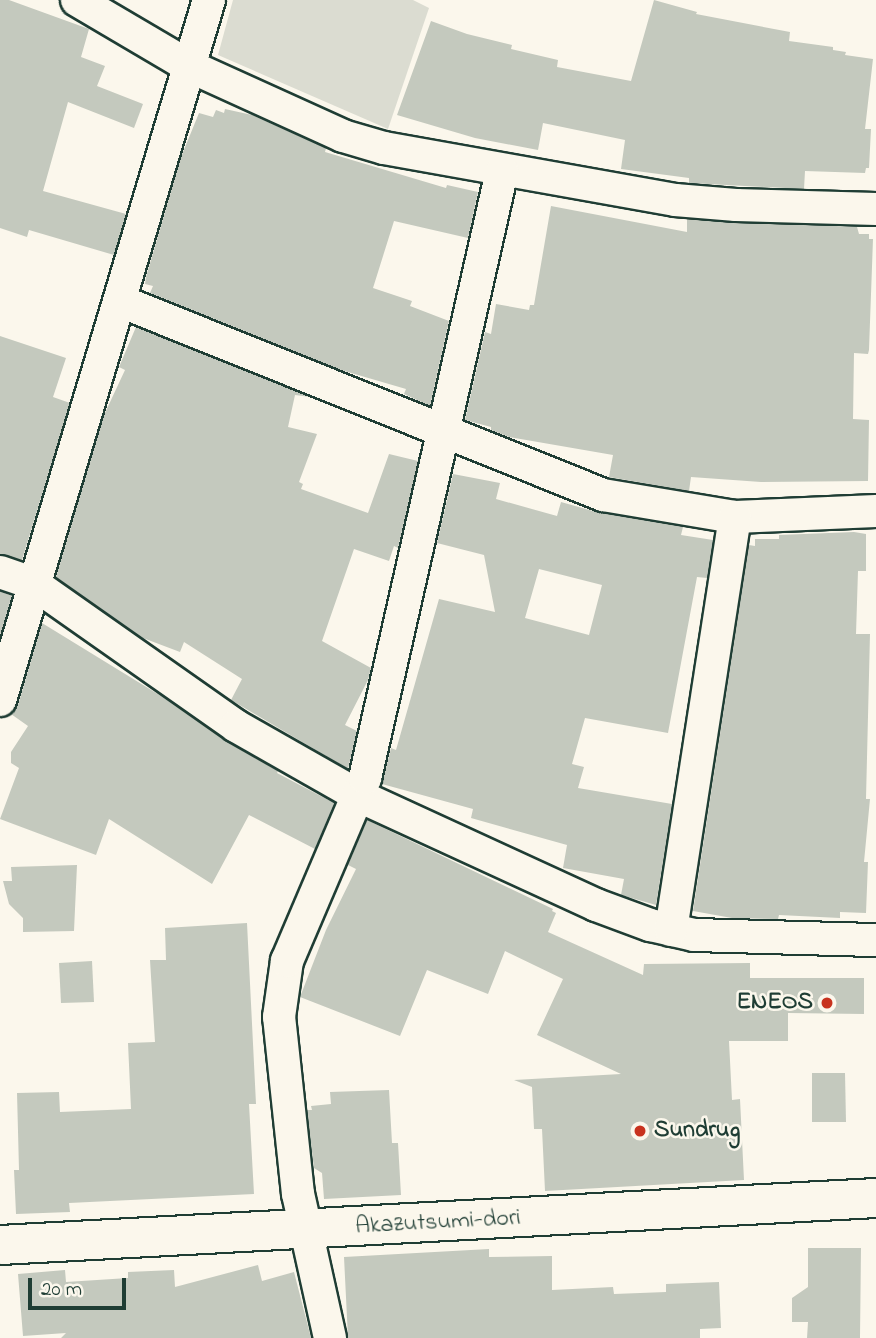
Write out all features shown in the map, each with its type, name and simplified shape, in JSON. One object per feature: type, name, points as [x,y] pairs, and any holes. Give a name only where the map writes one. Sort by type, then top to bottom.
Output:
[{"type":"street","points":[[77,0],[189,66],[343,136],[384,148],[502,172],[675,200],[736,205],[876,209]]},
{"type":"street","points":[[0,700],[209,0]]},
{"type":"street","points":[[330,1338],[304,1231],[279,1017],[288,961],[313,895],[359,796],[502,172]]},
{"type":"street","points":[[120,301],[603,495],[734,517],[876,511]]},
{"type":"street","points":[[671,930],[734,517]]},
{"type":"street","points":[[0,572],[34,584],[236,726],[359,796],[596,905],[694,935],[876,940]]},
{"type":"street","name":"Akazutsumi-dori","points":[[0,1245],[304,1231],[876,1198]]},
{"type":"shaded area","points":[[233,0],[413,0],[429,8],[388,129],[218,55]]},
{"type":"building","points":[[0,0],[9,0],[89,29],[81,57],[105,66],[97,86],[143,104],[134,128],[68,102],[43,191],[126,214],[114,255],[29,230],[27,237],[0,228]]},
{"type":"building","points":[[654,0],[697,12],[696,14],[790,32],[789,41],[833,47],[833,50],[846,52],[845,55],[873,59],[865,129],[871,129],[869,168],[866,168],[865,173],[805,171],[804,189],[689,183],[689,178],[621,169],[625,140],[543,123],[538,150],[475,138],[397,115],[431,21],[467,34],[512,45],[511,49],[558,60],[557,67],[631,81]]},
{"type":"building","points":[[225,109],[252,115],[326,148],[325,152],[446,188],[447,185],[478,192],[468,238],[394,221],[373,288],[412,301],[410,306],[449,321],[430,406],[404,394],[406,389],[341,370],[150,293],[153,286],[145,284],[146,277],[181,157],[199,113],[213,117],[216,110],[224,113]]},
{"type":"building","points":[[551,206],[687,232],[687,219],[857,227],[859,234],[869,234],[869,239],[873,239],[869,350],[868,354],[854,353],[853,419],[869,420],[868,481],[761,482],[691,477],[689,491],[609,477],[613,455],[509,437],[491,430],[491,427],[465,420],[485,332],[491,334],[496,304],[529,310],[530,305],[534,305]]},
{"type":"building","points":[[136,327],[311,397],[295,395],[288,427],[317,434],[299,482],[303,484],[301,489],[368,513],[389,454],[418,461],[398,548],[394,546],[389,561],[354,549],[322,641],[371,668],[368,680],[345,725],[357,731],[348,769],[231,700],[242,679],[184,642],[180,652],[143,638],[56,577],[104,415],[125,370],[119,367]]},
{"type":"building","points":[[0,336],[66,358],[53,397],[70,403],[22,560],[0,554]]},
{"type":"building","points":[[453,474],[500,483],[496,499],[557,516],[561,502],[600,513],[683,527],[681,535],[713,540],[707,578],[697,577],[668,733],[585,718],[572,764],[584,767],[578,788],[672,804],[656,905],[621,895],[624,879],[563,868],[567,845],[471,818],[473,809],[382,784],[391,748],[396,750],[439,599],[495,612],[484,555],[437,543]],"holes":[[[539,569],[602,585],[589,635],[525,618]]]},
{"type":"building","points":[[854,532],[866,534],[866,571],[858,571],[856,634],[870,634],[866,799],[870,799],[864,862],[868,862],[866,913],[840,912],[840,918],[779,915],[778,919],[732,918],[693,911],[749,545],[755,546],[755,539],[779,539],[779,535]]},
{"type":"building","points":[[0,591],[12,596],[0,636]]},
{"type":"building","points":[[42,623],[161,696],[226,741],[278,771],[277,773],[334,803],[315,849],[249,815],[212,884],[109,819],[96,855],[0,819],[19,768],[11,763],[11,752],[28,726],[11,714],[18,705]]},
{"type":"building","points":[[367,820],[553,909],[556,913],[548,932],[643,975],[644,964],[750,963],[750,978],[864,978],[864,1014],[788,1013],[788,1041],[729,1041],[732,1100],[740,1099],[744,1180],[545,1191],[542,1129],[534,1129],[532,1087],[514,1080],[621,1074],[537,1035],[563,979],[505,951],[488,994],[427,970],[400,1036],[300,997],[326,930],[356,869],[348,865]]},
{"type":"building","points":[[77,865],[74,931],[23,932],[23,918],[9,904],[3,881],[12,881],[11,867]]},
{"type":"building","points":[[247,923],[256,1104],[249,1104],[254,1194],[69,1203],[70,1212],[16,1214],[14,1170],[19,1170],[17,1093],[59,1092],[60,1112],[131,1109],[128,1043],[155,1042],[150,960],[166,960],[165,928]]},
{"type":"building","points":[[92,961],[94,1002],[61,1003],[59,963]]},
{"type":"building","points":[[812,1073],[845,1073],[846,1122],[812,1122]]},
{"type":"building","points":[[389,1090],[392,1143],[398,1143],[401,1195],[324,1199],[322,1173],[314,1168],[307,1110],[312,1110],[311,1106],[331,1104],[330,1092]]},
{"type":"building","points":[[808,1248],[861,1248],[860,1338],[807,1338],[808,1322],[792,1322],[792,1298],[808,1287]]},
{"type":"building","points":[[489,1249],[489,1257],[552,1256],[552,1290],[613,1287],[614,1294],[666,1292],[666,1284],[719,1282],[721,1328],[700,1329],[700,1338],[348,1338],[344,1257]]},
{"type":"building","points":[[258,1265],[262,1281],[294,1272],[311,1338],[61,1338],[66,1333],[23,1336],[18,1274],[65,1270],[66,1282],[128,1278],[128,1272],[174,1270],[175,1287]]},
{"type":"place","name":"ENEOS","points":[[827,1003]]},
{"type":"place","name":"Sundrug","points":[[640,1131]]}]
